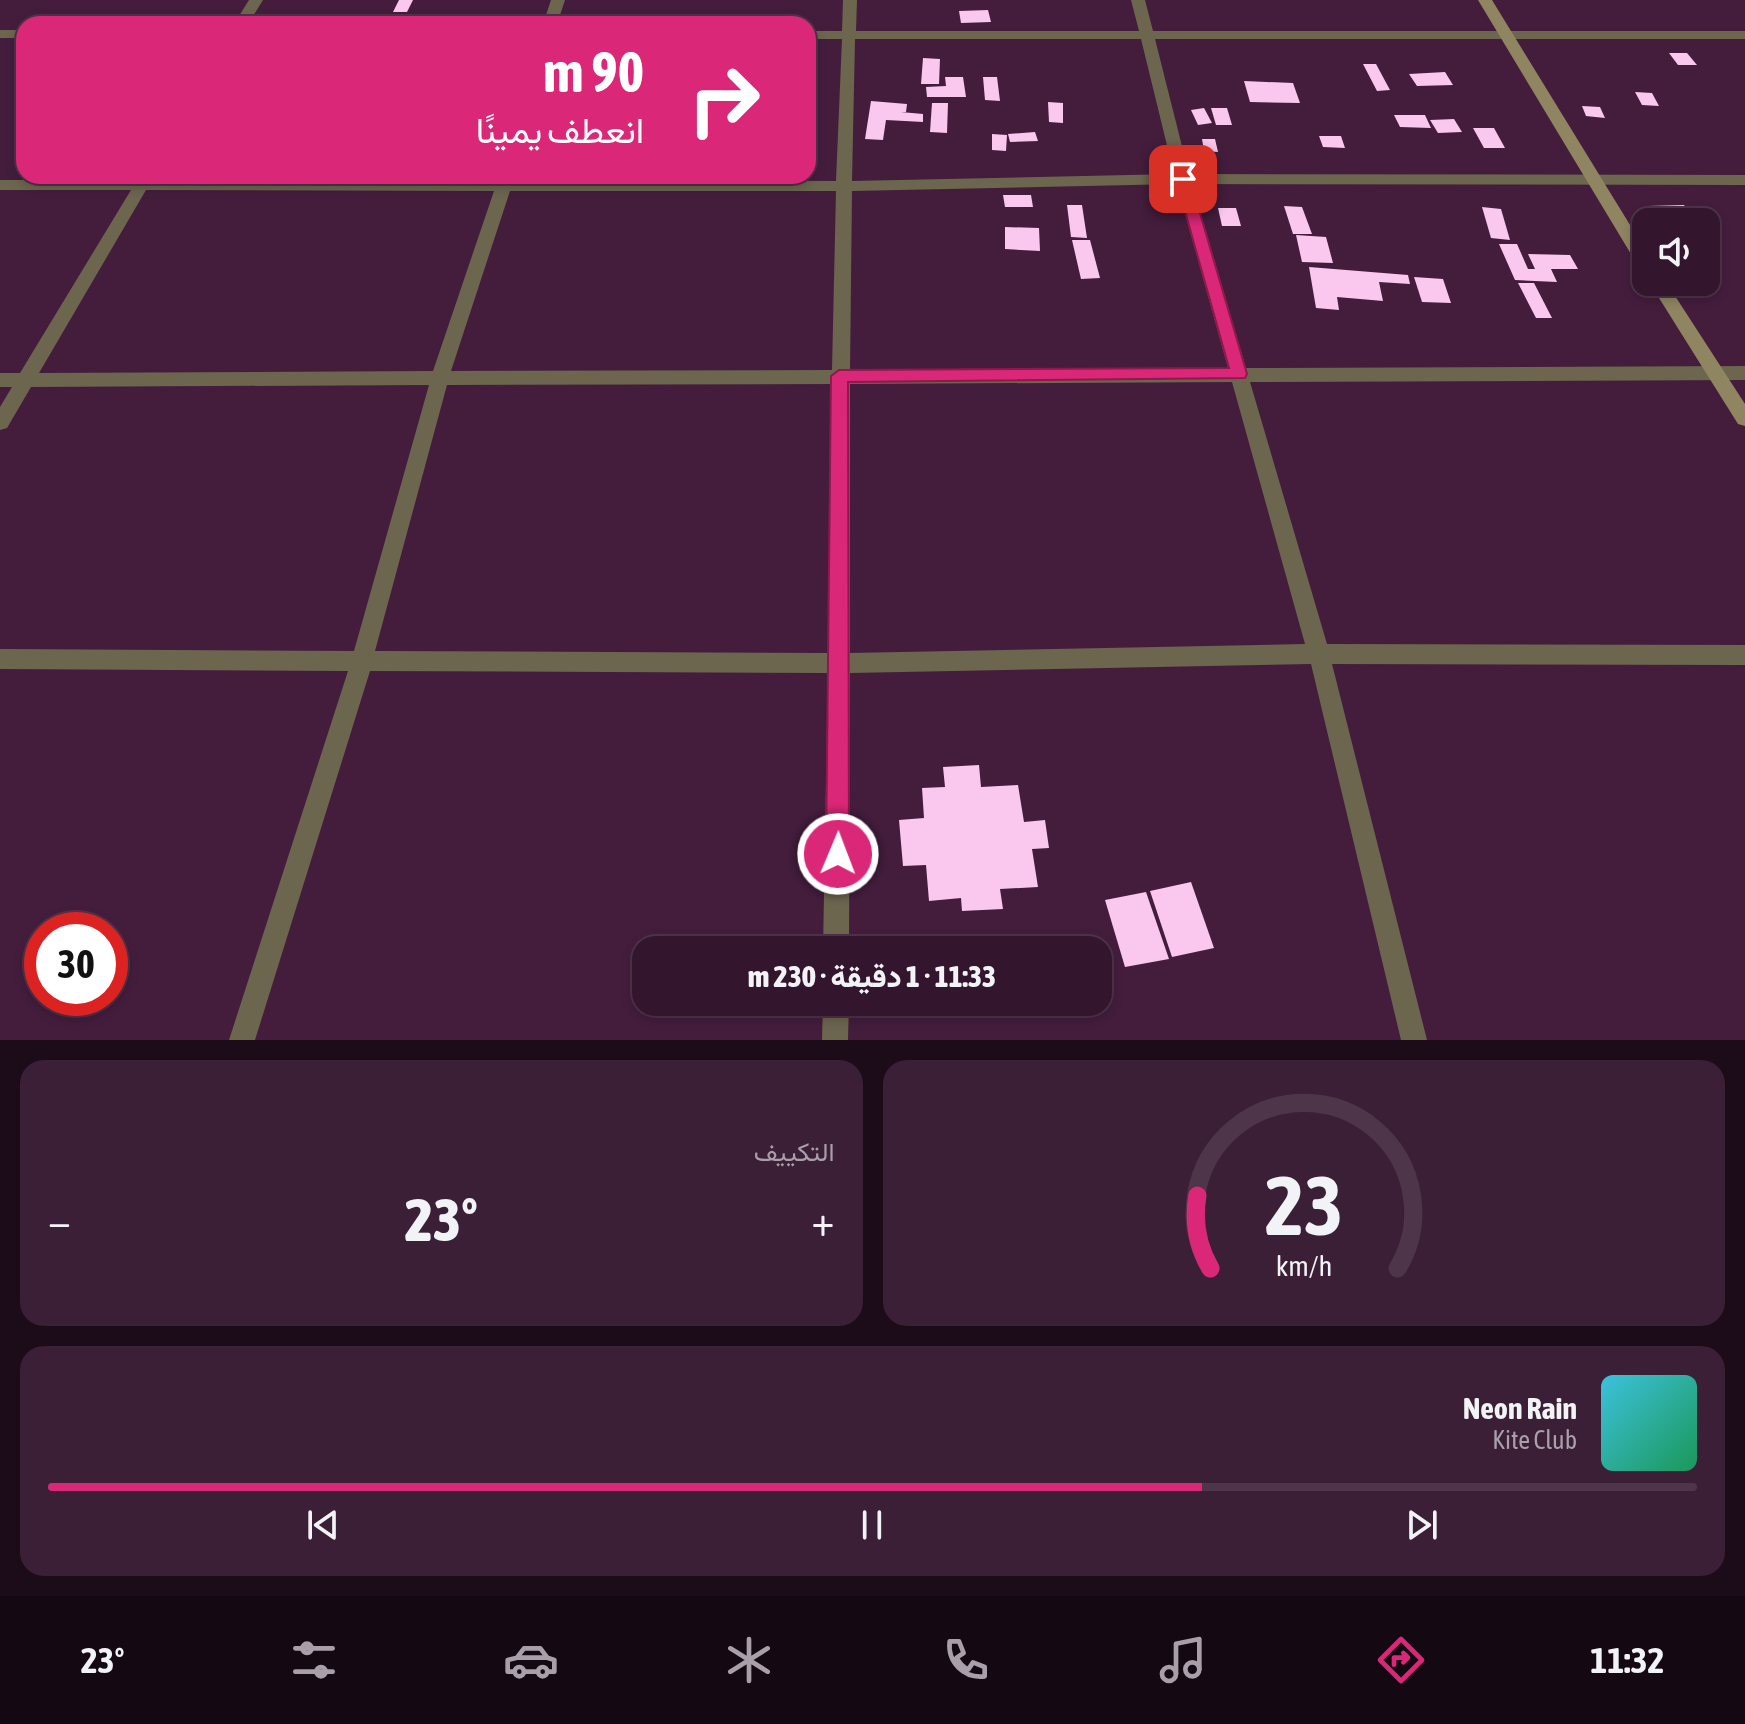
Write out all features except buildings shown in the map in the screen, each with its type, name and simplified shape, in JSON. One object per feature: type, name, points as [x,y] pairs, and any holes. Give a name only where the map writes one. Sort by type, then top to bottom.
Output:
[{"type":"street","points":[[836,936],[840,663],[839,376],[850,0]]},
{"type":"street","points":[[1138,0],[1183,179],[1319,654],[1414,1040]]},
{"type":"street","points":[[1485,0],[1632,243]]},
{"type":"street","points":[[816,35],[1745,35]]},
{"type":"street","points":[[732,184],[846,186],[1183,179],[1745,180]]},
{"type":"street","points":[[0,185],[36,184]]},
{"type":"street","points":[[0,423],[142,184]]},
{"type":"street","points":[[242,1040],[361,663],[440,378],[504,184]]},
{"type":"street","points":[[1666,296],[1745,419]]},
{"type":"street","points":[[0,380],[1745,373]]},
{"type":"street","points":[[0,659],[840,663],[1319,654],[1745,655]]},
{"type":"street","points":[[835,1040],[836,1016]]},
{"type":"route","points":[[838,854],[839,376],[1239,374],[1183,179]]}]
